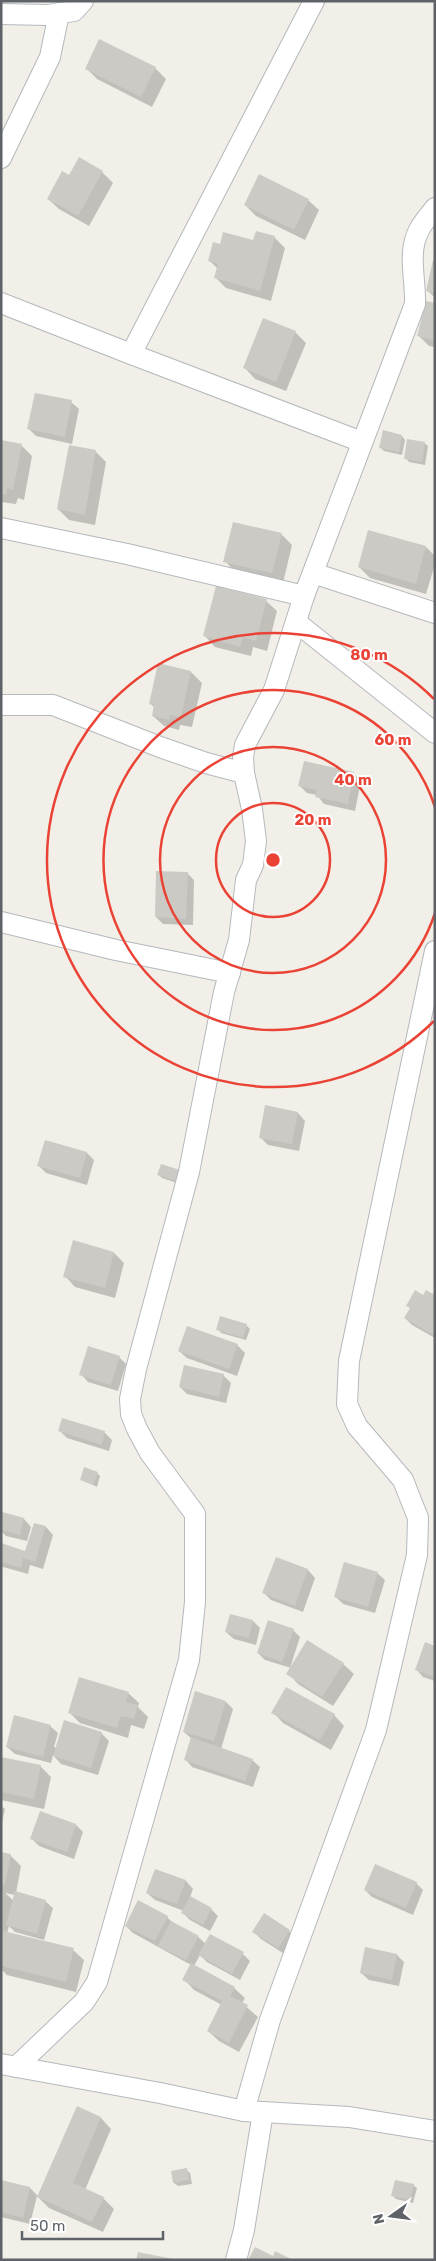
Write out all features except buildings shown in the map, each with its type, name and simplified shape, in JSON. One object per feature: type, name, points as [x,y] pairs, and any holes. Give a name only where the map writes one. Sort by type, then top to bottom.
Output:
[{"type":"street","points":[[1,14],[48,15],[74,11],[83,1]]},
{"type":"street","points":[[131,354],[314,1]]},
{"type":"street","points":[[1,158],[50,57],[59,13]]},
{"type":"street","points":[[9,2066],[84,2002],[97,1982],[189,1660],[195,1602],[195,1514],[150,1453],[137,1429],[132,1414],[130,1398],[189,1172],[220,1014],[239,940],[246,880],[253,865],[256,841],[252,809],[244,773],[243,757],[245,745],[274,690],[304,596],[415,304],[414,242],[419,229],[435,208]]},
{"type":"street","points":[[1,303],[362,442]]},
{"type":"street","points":[[1,528],[127,554],[304,596]]},
{"type":"street","points":[[313,573],[435,613]]},
{"type":"street","points":[[296,622],[435,732]]},
{"type":"street","points":[[1,705],[53,705],[197,760],[244,773]]},
{"type":"street","points":[[1,922],[116,950],[230,973]]},
{"type":"street","points":[[236,2260],[244,2230],[254,2111],[270,2020],[376,1730],[417,1554],[418,1518],[403,1480],[357,1426],[347,1404],[349,1361],[435,951]]},
{"type":"street","points":[[9,2066],[254,2111],[349,2117],[435,2131]]}]
